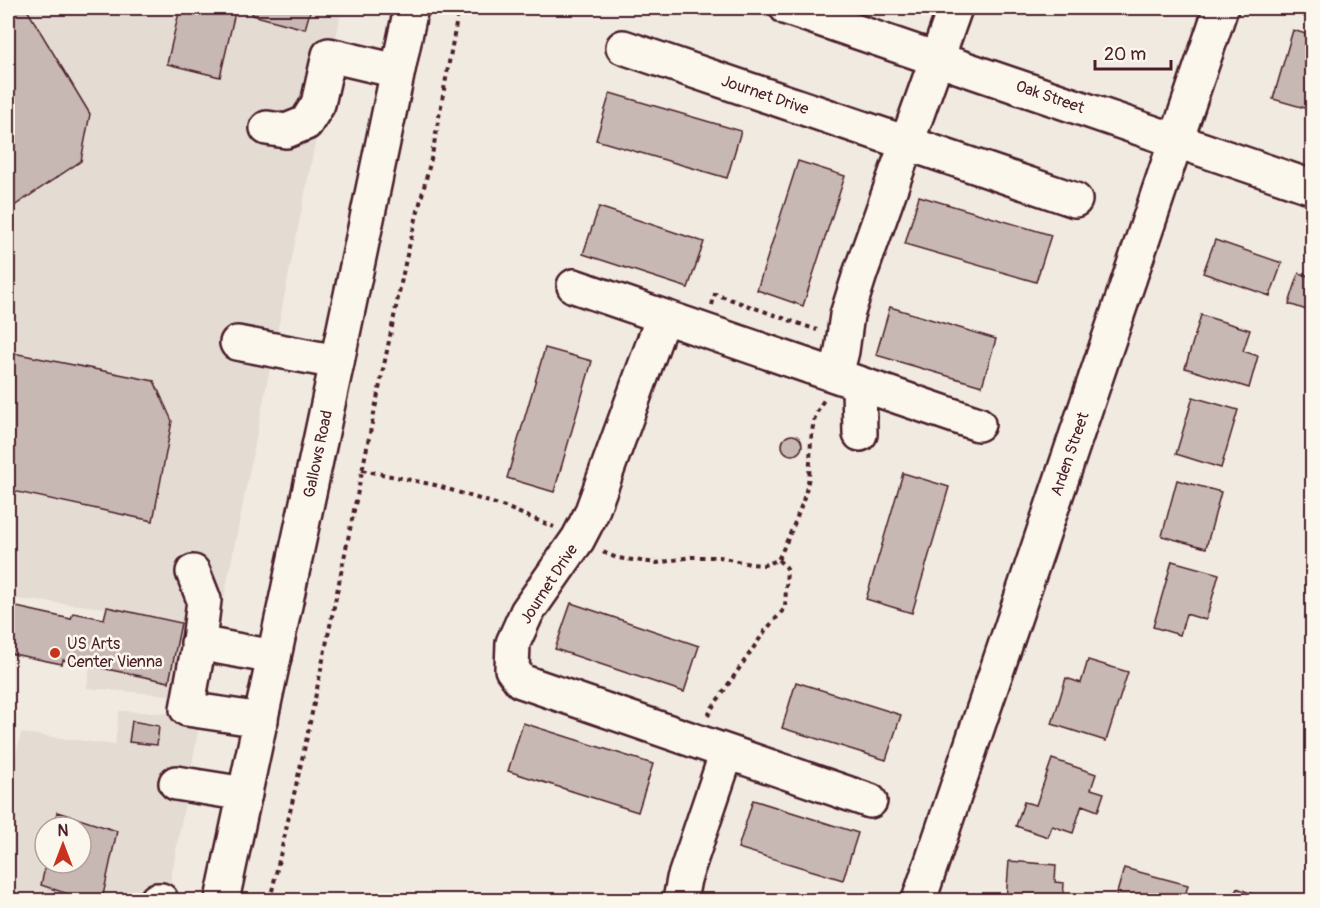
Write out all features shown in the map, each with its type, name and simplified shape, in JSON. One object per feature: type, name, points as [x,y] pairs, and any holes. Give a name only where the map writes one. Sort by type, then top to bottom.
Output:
[{"type":"street","name":"Gallows Road","points":[[222,900],[411,8]]},
{"type":"street","name":"Oak Street","points":[[787,8],[1312,187]]},
{"type":"street","points":[[860,434],[842,351],[847,315],[955,8]]},
{"type":"street","name":"Arden Street","points":[[919,900],[1221,8]]},
{"type":"street","name":"Journet Drive","points":[[623,47],[1075,200]]},
{"type":"street","points":[[267,128],[286,132],[306,123],[318,104],[329,55],[397,71]]},
{"type":"street","points":[[574,286],[978,424]]},
{"type":"street","name":"Journet Drive","points":[[663,317],[591,514],[578,539],[527,612],[513,643],[512,669],[521,681],[870,801]]},
{"type":"street","points":[[237,343],[337,362]]},
{"type":"street","points":[[192,572],[204,600],[187,709],[261,720]]},
{"type":"street","points":[[198,643],[274,657]]},
{"type":"street","points":[[680,900],[684,879],[727,752]]},
{"type":"street","points":[[176,783],[245,794]]},
{"type":"path","points":[[270,900],[406,259],[432,155],[459,8]]},
{"type":"path","points":[[710,314],[715,294],[817,330]]},
{"type":"path","points":[[362,470],[435,484],[495,504],[564,531],[593,548],[617,558],[657,563],[691,557],[720,557],[764,565],[778,560],[803,500],[808,482],[813,425],[820,405],[829,394],[847,380]]},
{"type":"path","points":[[697,742],[712,708],[765,631],[785,608],[787,568],[778,560]]},
{"type":"shaded area","points":[[8,8],[342,8],[204,698],[87,688],[90,666],[63,661],[62,664],[9,653],[8,656],[8,610],[11,610],[12,606],[71,619],[73,613],[104,619],[107,608],[8,598]]},
{"type":"shaded area","points":[[119,711],[201,715],[167,900],[8,900],[8,790],[21,733],[115,745]]},
{"type":"building","points":[[8,8],[26,8],[90,114],[81,161],[8,210]]},
{"type":"building","points":[[180,8],[236,8],[220,77],[167,64]]},
{"type":"building","points":[[254,8],[311,8],[305,29],[252,15]]},
{"type":"building","points":[[1306,8],[1312,8],[1312,19],[1303,16]]},
{"type":"building","points":[[1293,30],[1312,36],[1312,110],[1273,99]]},
{"type":"building","points":[[610,93],[741,131],[727,178],[596,140]]},
{"type":"building","points":[[798,161],[845,176],[803,306],[757,290]]},
{"type":"building","points":[[919,196],[1051,235],[1036,282],[905,244]]},
{"type":"building","points":[[599,207],[704,242],[688,288],[583,254]]},
{"type":"building","points":[[1215,240],[1282,263],[1270,296],[1203,273]]},
{"type":"building","points":[[1299,273],[1312,277],[1312,312],[1289,304]]},
{"type":"building","points":[[890,307],[996,339],[982,386],[876,355]]},
{"type":"building","points":[[1201,315],[1250,330],[1243,351],[1258,356],[1249,388],[1185,368]]},
{"type":"building","points":[[545,348],[592,361],[554,492],[507,478]]},
{"type":"building","points":[[8,352],[154,381],[172,421],[153,521],[8,490]]},
{"type":"building","points":[[1193,397],[1238,410],[1221,468],[1176,454]]},
{"type":"building","points":[[788,435],[796,435],[802,441],[802,449],[796,455],[788,455],[782,449],[782,441]]},
{"type":"building","points":[[903,473],[949,487],[912,613],[866,599]]},
{"type":"building","points":[[1177,480],[1221,492],[1206,548],[1162,536]]},
{"type":"building","points":[[1172,561],[1219,574],[1206,620],[1186,614],[1180,635],[1153,627]]},
{"type":"building","points":[[571,603],[699,646],[684,692],[555,649]]},
{"type":"building","points":[[12,606],[71,619],[73,613],[104,619],[107,607],[181,623],[169,682],[63,660],[62,664],[8,653],[8,610],[11,611]]},
{"type":"building","points":[[1088,660],[1128,672],[1106,741],[1052,724],[1066,678],[1081,683]]},
{"type":"building","points":[[796,682],[901,715],[886,760],[782,728]]},
{"type":"building","points":[[132,721],[159,726],[157,745],[129,742]]},
{"type":"building","points":[[523,723],[653,764],[638,812],[508,771]]},
{"type":"building","points":[[1052,759],[1096,774],[1091,789],[1104,793],[1098,811],[1082,805],[1073,833],[1052,826],[1048,837],[1016,826],[1024,802],[1036,805]]},
{"type":"building","points":[[753,800],[858,833],[843,880],[738,848]]},
{"type":"building","points":[[93,823],[117,831],[102,900],[86,900],[41,885],[43,875],[93,875]]},
{"type":"building","points":[[1009,861],[1056,865],[1055,882],[1064,883],[1063,900],[1006,900]]},
{"type":"building","points":[[1124,868],[1188,885],[1184,900],[1115,900]]},
{"type":"building","points":[[1237,888],[1268,900],[1232,900]]},
{"type":"place","name":"US Arts Center Vienna","points":[[55,653]]}]
